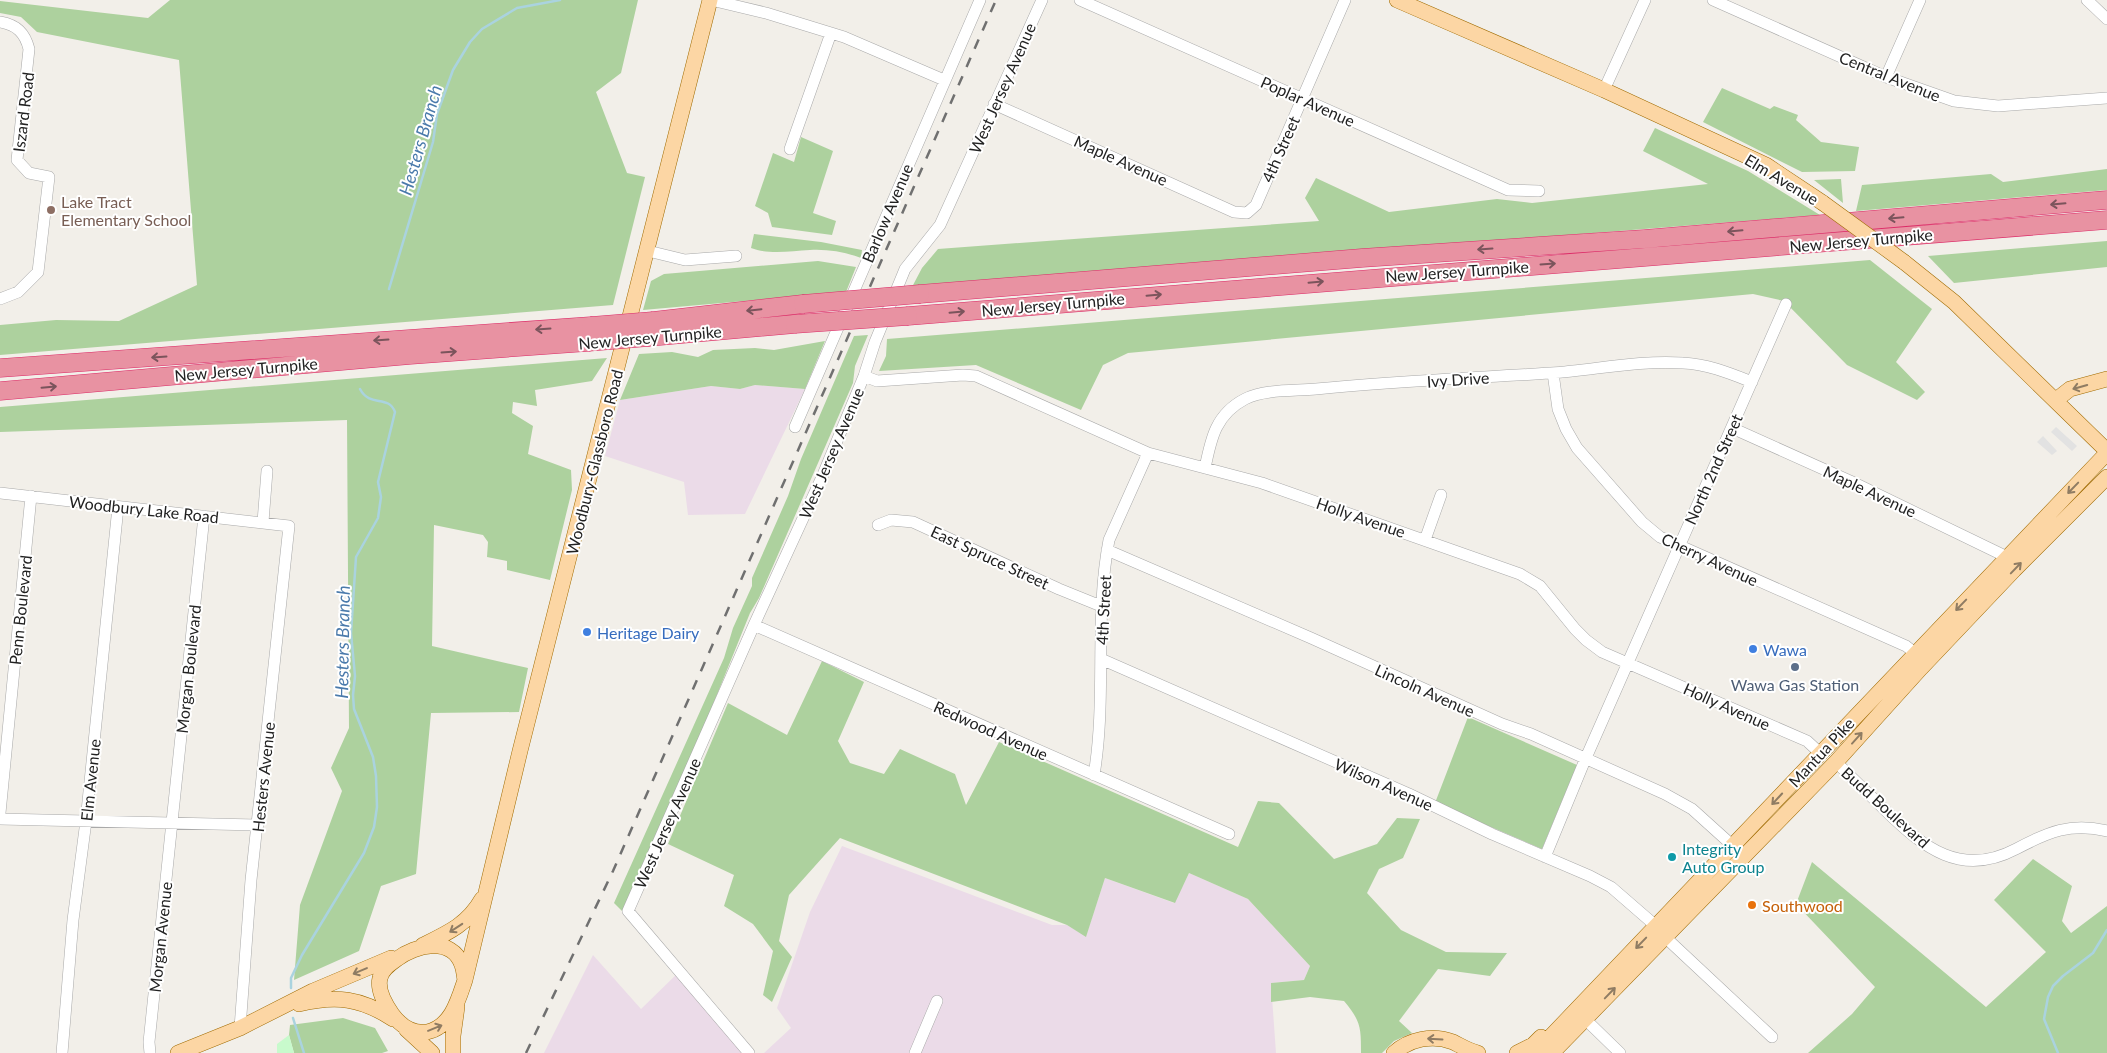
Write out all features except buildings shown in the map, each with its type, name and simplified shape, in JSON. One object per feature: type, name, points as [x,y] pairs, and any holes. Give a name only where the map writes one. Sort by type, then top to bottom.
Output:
[{"type":"highway","name":"New Jersey Turnpike","points":[[651,329],[803,304],[1313,262],[1653,238],[2107,200]]},
{"type":"highway","name":"New Jersey Turnpike","points":[[0,368],[651,329],[795,324],[2107,220]]},
{"type":"highway","name":"New Jersey Turnpike","points":[[0,391],[410,355],[589,334]]},
{"type":"main road","name":"Woodbury-Glassboro Road","points":[[465,980],[482,916],[484,896],[710,0]]},
{"type":"main road","name":"Elm Avenue","points":[[1397,0],[1604,90],[1766,165],[1823,203],[1904,262],[1954,302],[2107,452]]},
{"type":"main road","points":[[2056,400],[2070,389],[2107,379]]},
{"type":"main road","name":"Mantua Pike","points":[[1552,1053],[1661,932],[1733,846],[2107,452]]},
{"type":"main road","name":"Mantua Pike","points":[[1535,1053],[1604,980],[1661,932],[1836,762],[2008,577],[2107,477]]},
{"type":"main road","name":"Woodbury-Glassboro Road","points":[[411,951],[455,930],[465,922],[484,896]]},
{"type":"main road","points":[[178,1053],[240,1028],[313,991],[411,951],[433,945],[450,951],[462,964],[465,980],[459,999],[453,1036],[453,1053]]},
{"type":"main road","points":[[411,951],[382,972],[380,982],[386,1004],[402,1025],[432,1053]]},
{"type":"main road","points":[[1517,1053],[1539,1039],[1587,989],[1604,980]]},
{"type":"main road","points":[[278,1009],[308,1001],[339,998],[369,1005],[402,1025],[423,1032],[440,1028],[449,1018],[459,999]]},
{"type":"main road","points":[[1394,1053],[1405,1045],[1417,1040],[1436,1038],[1451,1041],[1478,1053]]},
{"type":"street","points":[[710,0],[766,13],[830,33],[944,80]]},
{"type":"street","name":"Barlow Avenue","points":[[795,427],[980,0]]},
{"type":"street","name":"West Jersey Avenue","points":[[749,1053],[628,911],[754,625],[822,477],[906,269],[940,225],[1042,0]]},
{"type":"street","name":"Poplar Avenue","points":[[1080,0],[1508,190],[1539,191]]},
{"type":"street","name":"4th Street","points":[[1248,213],[1256,205],[1345,0]]},
{"type":"street","points":[[1604,90],[1645,0]]},
{"type":"street","name":"Central Avenue","points":[[1713,0],[1886,77],[1935,96],[1977,105],[1998,106],[2107,98]]},
{"type":"street","points":[[1886,77],[1920,0]]},
{"type":"street","points":[[2087,0],[2107,19]]},
{"type":"street","name":"Iszard Road","points":[[0,22],[18,28],[24,34],[30,49],[17,160],[29,173],[49,177],[38,272],[18,292],[0,299]]},
{"type":"street","points":[[790,149],[830,33]]},
{"type":"street","name":"Maple Avenue","points":[[994,104],[1234,212],[1248,213]]},
{"type":"street","points":[[648,251],[685,260],[736,256]]},
{"type":"street","name":"North 2nd Street","points":[[1545,857],[1786,304]]},
{"type":"street","name":"Ivy Drive","points":[[1205,468],[1214,431],[1222,417],[1234,406],[1251,396],[1362,385],[1553,373],[1659,362],[1685,363],[1723,371],[1752,382]]},
{"type":"street","name":"Cherry Avenue","points":[[1553,373],[1558,409],[1566,429],[1577,448],[1642,522],[1660,537],[1906,646],[1915,653]]},
{"type":"street","name":"Holly Avenue","points":[[864,376],[877,381],[964,375],[976,376],[1148,453],[1262,483],[1520,574],[1540,586],[1586,640],[1602,652],[1807,742],[1820,753]]},
{"type":"street","name":"Maple Avenue","points":[[1732,428],[1850,481],[2007,557]]},
{"type":"street","name":"4th Street","points":[[1094,775],[1097,754],[1101,659],[1101,606],[1107,550],[1109,540],[1148,453]]},
{"type":"street","points":[[263,522],[267,471]]},
{"type":"street","name":"Woodbury Lake Road","points":[[0,493],[118,508],[289,526]]},
{"type":"street","points":[[1425,540],[1441,495]]},
{"type":"street","name":"Penn Boulevard","points":[[0,813],[31,496]]},
{"type":"street","name":"Elm Avenue","points":[[62,1053],[73,920],[86,820],[118,508]]},
{"type":"street","name":"Morgan Boulevard","points":[[172,822],[204,516]]},
{"type":"street","name":"East Spruce Street","points":[[878,525],[891,520],[913,522],[1059,589],[1101,606]]},
{"type":"street","name":"Hesters Avenue","points":[[240,1028],[250,890],[289,526]]},
{"type":"street","name":"Lincoln Avenue","points":[[1107,550],[1665,794],[1692,809],[1733,846]]},
{"type":"street","name":"Redwood Avenue","points":[[754,625],[1229,834]]},
{"type":"street","name":"Wilson Avenue","points":[[1101,659],[1399,790],[1611,887],[1772,1037]]},
{"type":"street","name":"Budd Boulevard","points":[[1836,762],[1900,824],[1925,845],[1953,858],[1976,861],[1992,858],[2065,828],[2091,828],[2107,831]]},
{"type":"street","points":[[0,819],[258,825]]},
{"type":"street","name":"Morgan Avenue","points":[[150,1053],[149,1042],[172,822]]},
{"type":"street","points":[[915,1053],[937,1001]]},
{"type":"street","points":[[1585,1018],[1620,1053]]},
{"type":"shaded area","points":[[755,385],[805,389],[745,514],[688,515],[684,482],[605,456],[620,400],[711,386],[740,389]]},
{"type":"shaded area","points":[[2056,427],[2077,446],[2072,451],[2051,432]]},
{"type":"shaded area","points":[[2043,436],[2057,451],[2052,455],[2037,442]]},
{"type":"shaded area","points":[[842,846],[1052,925],[1067,925],[1086,936],[1105,878],[1174,903],[1189,873],[1248,899],[1310,966],[1304,980],[1271,983],[1276,1053],[764,1053],[791,1028],[777,1008],[810,912]]},
{"type":"shaded area","points":[[593,955],[641,1009],[680,971],[753,1053],[544,1053]]},
{"type":"green space","points":[[170,0],[638,0],[621,73],[596,92],[627,173],[645,177],[613,305],[0,355],[0,325],[56,320],[119,321],[197,285],[179,60],[37,32],[21,17],[0,13],[0,1],[148,18]]},
{"type":"green space","points":[[1722,88],[1770,109],[1774,106],[1798,115],[1796,120],[1821,142],[1859,147],[1855,171],[1802,172],[1703,122]]},
{"type":"green space","points":[[1655,128],[1748,171],[1820,215],[912,287],[922,268],[938,249],[1319,221],[1305,198],[1316,178],[1389,212],[1497,199],[1532,203],[1708,184],[1643,151]]},
{"type":"green space","points":[[801,137],[833,151],[813,213],[836,221],[832,235],[772,227],[768,213],[755,206],[773,153],[794,162]]},
{"type":"green space","points":[[2107,169],[2107,190],[1856,211],[1862,185],[1991,174],[2003,182]]},
{"type":"green space","points":[[1841,179],[1843,203],[1814,180]]},
{"type":"green space","points":[[754,234],[821,242],[862,250],[861,258],[823,250],[780,252],[758,250],[751,248]]},
{"type":"green space","points":[[2107,241],[2107,267],[1954,283],[1928,256]]},
{"type":"green space","points":[[1870,260],[1932,309],[1896,362],[1925,392],[1917,400],[1847,365],[1784,301],[1753,294],[1128,353],[1103,365],[1081,410],[976,365],[879,371],[886,356],[887,339]]},
{"type":"green space","points":[[818,261],[856,267],[846,292],[643,310],[651,281],[664,274]]},
{"type":"green space","points":[[868,335],[855,366],[853,383],[759,598],[750,613],[712,707],[622,911],[614,903],[724,658],[733,628],[752,586],[752,578],[788,496],[801,459],[854,336]]},
{"type":"green space","points":[[825,341],[805,389],[755,385],[740,389],[711,386],[620,400],[639,354],[672,352],[698,357],[713,350],[755,348],[774,350]]},
{"type":"green space","points":[[607,358],[592,381],[535,390],[537,406],[513,402],[512,413],[533,426],[528,454],[571,470],[572,490],[550,580],[507,570],[507,561],[487,557],[488,542],[483,535],[434,525],[432,646],[528,668],[519,712],[431,713],[416,874],[381,886],[359,951],[294,980],[300,905],[342,791],[331,768],[349,728],[347,420],[0,432],[0,407]]},
{"type":"green space","points":[[822,661],[864,682],[838,741],[850,763],[884,774],[900,749],[955,774],[966,805],[999,742],[1238,847],[1258,801],[1279,803],[1334,859],[1377,844],[1397,818],[1420,819],[1403,858],[1379,869],[1367,893],[1401,930],[1446,952],[1507,953],[1490,976],[1438,969],[1399,1021],[1412,1033],[1394,1041],[1382,1053],[1361,1053],[1359,1025],[1354,1014],[1344,1001],[1310,997],[1271,1002],[1271,983],[1304,980],[1310,966],[1248,899],[1189,873],[1175,903],[1105,878],[1086,937],[1067,925],[840,838],[789,895],[779,941],[792,957],[772,1002],[763,995],[773,951],[753,924],[724,906],[734,875],[668,844],[728,703],[787,735]]},
{"type":"green space","points":[[1468,717],[1577,765],[1542,849],[1435,803]]},
{"type":"green space","points":[[2033,859],[2072,886],[2062,921],[2071,933],[2107,906],[2107,1053],[1808,1053],[1852,1014],[1875,987],[1796,904],[1812,862],[1986,1007],[2046,952],[1994,900]]},
{"type":"green space","points":[[343,1018],[375,1028],[388,1051],[382,1053],[294,1053],[289,1035],[290,1025]]},
{"type":"green space","points":[[289,1035],[294,1053],[277,1053],[277,1044]]},
{"type":"waterway","name":"Hesters Branch","points":[[389,289],[433,142],[437,114],[453,70],[470,42],[482,29],[517,8],[560,0]]},
{"type":"waterway","name":"Hesters Branch","points":[[291,988],[291,978],[302,955],[364,853],[374,827],[377,807],[373,757],[354,709],[355,676],[351,633],[356,557],[378,518],[381,497],[378,482],[395,412],[388,403],[369,398],[360,389]]},
{"type":"waterway","points":[[2058,1053],[2044,1019],[2048,997],[2053,986],[2063,976],[2093,953],[2107,930]]},
{"type":"waterway","name":"Hesters Branch","points":[[293,1018],[304,1053]]},
{"type":"railway","points":[[526,1053],[613,871],[996,0]]},
{"type":"place","name":"Lake Tract Elementary School","points":[[51,210]]},
{"type":"place","name":"Heritage Dairy","points":[[587,632]]},
{"type":"place","name":"Wawa","points":[[1753,649]]},
{"type":"place","name":"Wawa Gas Station","points":[[1795,667]]},
{"type":"place","name":"Integrity Auto Group","points":[[1672,857]]},
{"type":"place","name":"Southwood","points":[[1752,905]]}]
